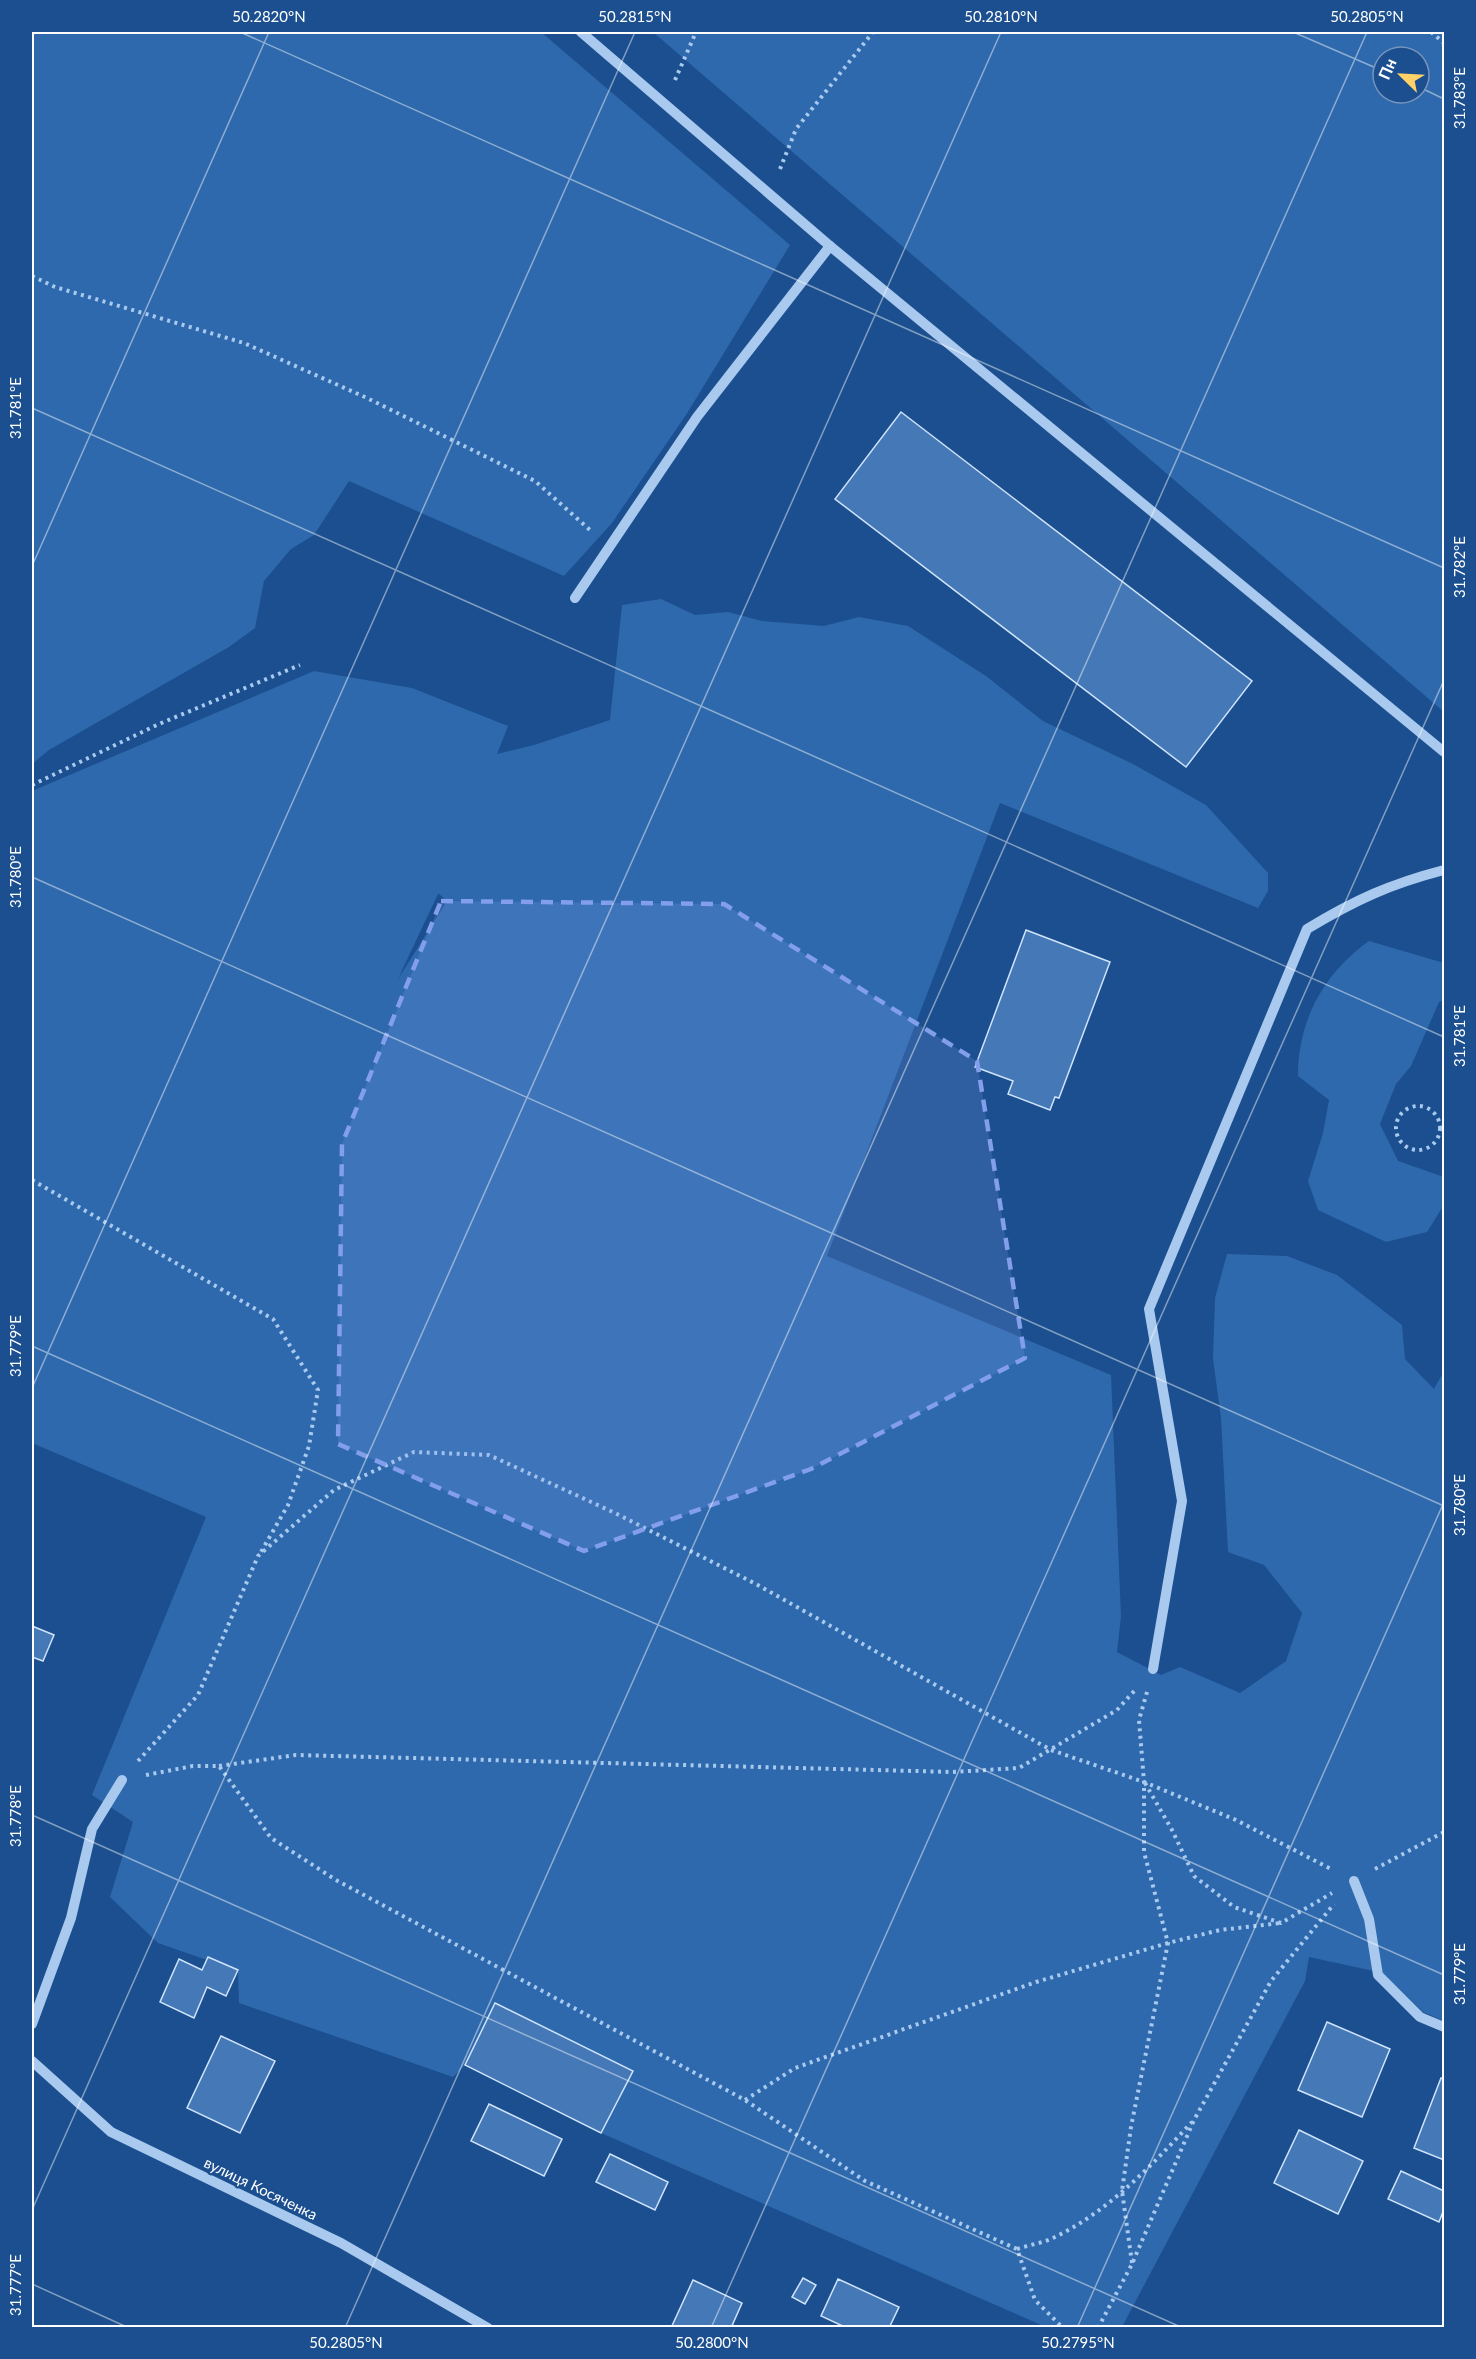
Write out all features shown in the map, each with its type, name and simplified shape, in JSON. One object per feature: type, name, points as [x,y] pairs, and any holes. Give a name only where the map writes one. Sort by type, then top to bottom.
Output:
[{"type":"street","points":[[581,32],[830,246],[1444,752]]},
{"type":"street","points":[[575,598],[697,417],[830,246]]},
{"type":"street","points":[[1153,1669],[1182,1500],[1149,1309],[1307,929],[1358,899],[1401,881],[1444,870]]},
{"type":"street","points":[[32,2024],[70,1918],[92,1830],[122,1780]]},
{"type":"street","points":[[1354,1881],[1369,1919],[1378,1975],[1420,2017],[1444,2027]]},
{"type":"street","name":"вулиця Косяченка","points":[[32,2061],[111,2132],[341,2243],[488,2328]]},
{"type":"path","points":[[665,103],[696,32]]},
{"type":"path","points":[[769,194],[796,129],[873,32]]},
{"type":"path","points":[[1431,32],[1444,43]]},
{"type":"path","points":[[32,276],[55,287],[244,343],[367,398],[535,482],[609,547]]},
{"type":"path","points":[[32,785],[159,724],[300,665]]},
{"type":"path","points":[[1412,1106],[1426,1106],[1439,1117],[1442,1135],[1430,1148],[1413,1150],[1402,1144],[1396,1131],[1396,1122],[1402,1112],[1412,1106]]},
{"type":"path","points":[[32,1180],[273,1319],[318,1390],[309,1446],[288,1505],[258,1556],[198,1695],[122,1780]]},
{"type":"path","points":[[258,1556],[334,1490],[414,1452],[489,1455],[615,1513],[756,1584],[1051,1750],[1144,1782],[1236,1820],[1354,1881]]},
{"type":"path","points":[[122,1780],[193,1766],[219,1766],[296,1755],[952,1772],[1019,1768],[1117,1710],[1153,1669]]},
{"type":"path","points":[[1132,2264],[1122,2191],[1131,2127],[1168,1943],[1144,1852],[1144,1782],[1139,1720],[1153,1669]]},
{"type":"path","points":[[219,1766],[271,1838],[336,1880],[745,2100],[865,2181],[1017,2249],[1052,2238],[1090,2216],[1148,2169],[1194,2120]]},
{"type":"path","points":[[1144,1782],[1172,1830],[1194,1876],[1234,1907],[1281,1923]]},
{"type":"path","points":[[745,2100],[795,2068],[1036,1982],[1220,1930],[1281,1923],[1444,1832]]},
{"type":"path","points":[[1098,2328],[1132,2264],[1194,2120],[1271,1981],[1354,1881]]},
{"type":"path","points":[[1017,2249],[1035,2300],[1063,2328]]},
{"type":"highlighted area","points":[[441,901],[724,904],[977,1061],[1025,1358],[811,1469],[584,1551],[338,1444],[342,1144]]},
{"type":"shaded area","points":[[32,32],[541,32],[790,245],[686,415],[612,523],[564,576],[349,481],[314,535],[291,549],[264,581],[255,628],[229,647],[49,750],[32,764]]},
{"type":"shaded area","points":[[653,32],[1444,32],[1444,712]]},
{"type":"shaded area","points":[[661,599],[695,615],[728,612],[762,621],[824,626],[859,617],[908,626],[986,676],[1043,721],[1133,764],[1206,805],[1268,873],[1268,891],[1258,908],[1000,803],[827,1256],[1111,1375],[1121,1616],[1117,1652],[1161,1675],[1180,1667],[1240,1693],[1286,1661],[1302,1613],[1264,1565],[1228,1552],[1221,1418],[1213,1359],[1215,1298],[1227,1254],[1287,1256],[1337,1275],[1402,1325],[1405,1359],[1434,1389],[1444,1371],[1444,2021],[1423,2012],[1383,1973],[1309,1957],[1305,1981],[1122,2327],[1046,2327],[601,2133],[632,2071],[496,2003],[465,2065],[453,2077],[239,2003],[238,1971],[158,1943],[110,1897],[133,1822],[92,1795],[206,1517],[32,1443],[32,791],[314,671],[412,688],[508,726],[497,754],[534,745],[610,720],[622,605]],"holes":[[[438,894],[447,901],[398,979]]]},
{"type":"shaded area","points":[[1369,941],[1444,963],[1444,1000],[1439,1002],[1411,1066],[1396,1084],[1380,1124],[1398,1161],[1444,1177],[1442,1208],[1427,1232],[1386,1242],[1318,1210],[1308,1181],[1323,1133],[1329,1100],[1298,1076],[1303,1036],[1317,1000],[1339,968]]},
{"type":"building","points":[[901,412],[1252,681],[1186,767],[835,499]]},
{"type":"building","points":[[1026,930],[1110,962],[1059,1098],[1055,1097],[1050,1110],[1008,1094],[1013,1081],[975,1067]]},
{"type":"building","points":[[32,1626],[54,1635],[43,1661],[32,1657]]},
{"type":"building","points":[[208,1957],[238,1970],[226,1996],[207,1987],[194,2018],[160,2002],[179,1959],[202,1970]]},
{"type":"building","points":[[495,2003],[633,2071],[601,2133],[465,2065]]},
{"type":"building","points":[[1327,2022],[1390,2049],[1362,2117],[1298,2090]]},
{"type":"building","points":[[221,2036],[275,2061],[240,2133],[187,2108]]},
{"type":"building","points":[[1441,2078],[1444,2079],[1444,2160],[1414,2148]]},
{"type":"building","points":[[489,2104],[562,2139],[544,2176],[471,2141]]},
{"type":"building","points":[[1299,2130],[1363,2161],[1338,2214],[1274,2183]]},
{"type":"building","points":[[610,2154],[668,2182],[655,2210],[596,2182]]},
{"type":"building","points":[[1401,2171],[1444,2191],[1444,2209],[1439,2222],[1388,2199]]},
{"type":"building","points":[[803,2278],[816,2285],[805,2304],[792,2297]]},
{"type":"building","points":[[838,2279],[899,2307],[889,2328],[847,2328],[821,2316]]},
{"type":"building","points":[[693,2280],[742,2303],[731,2328],[671,2328]]}]
